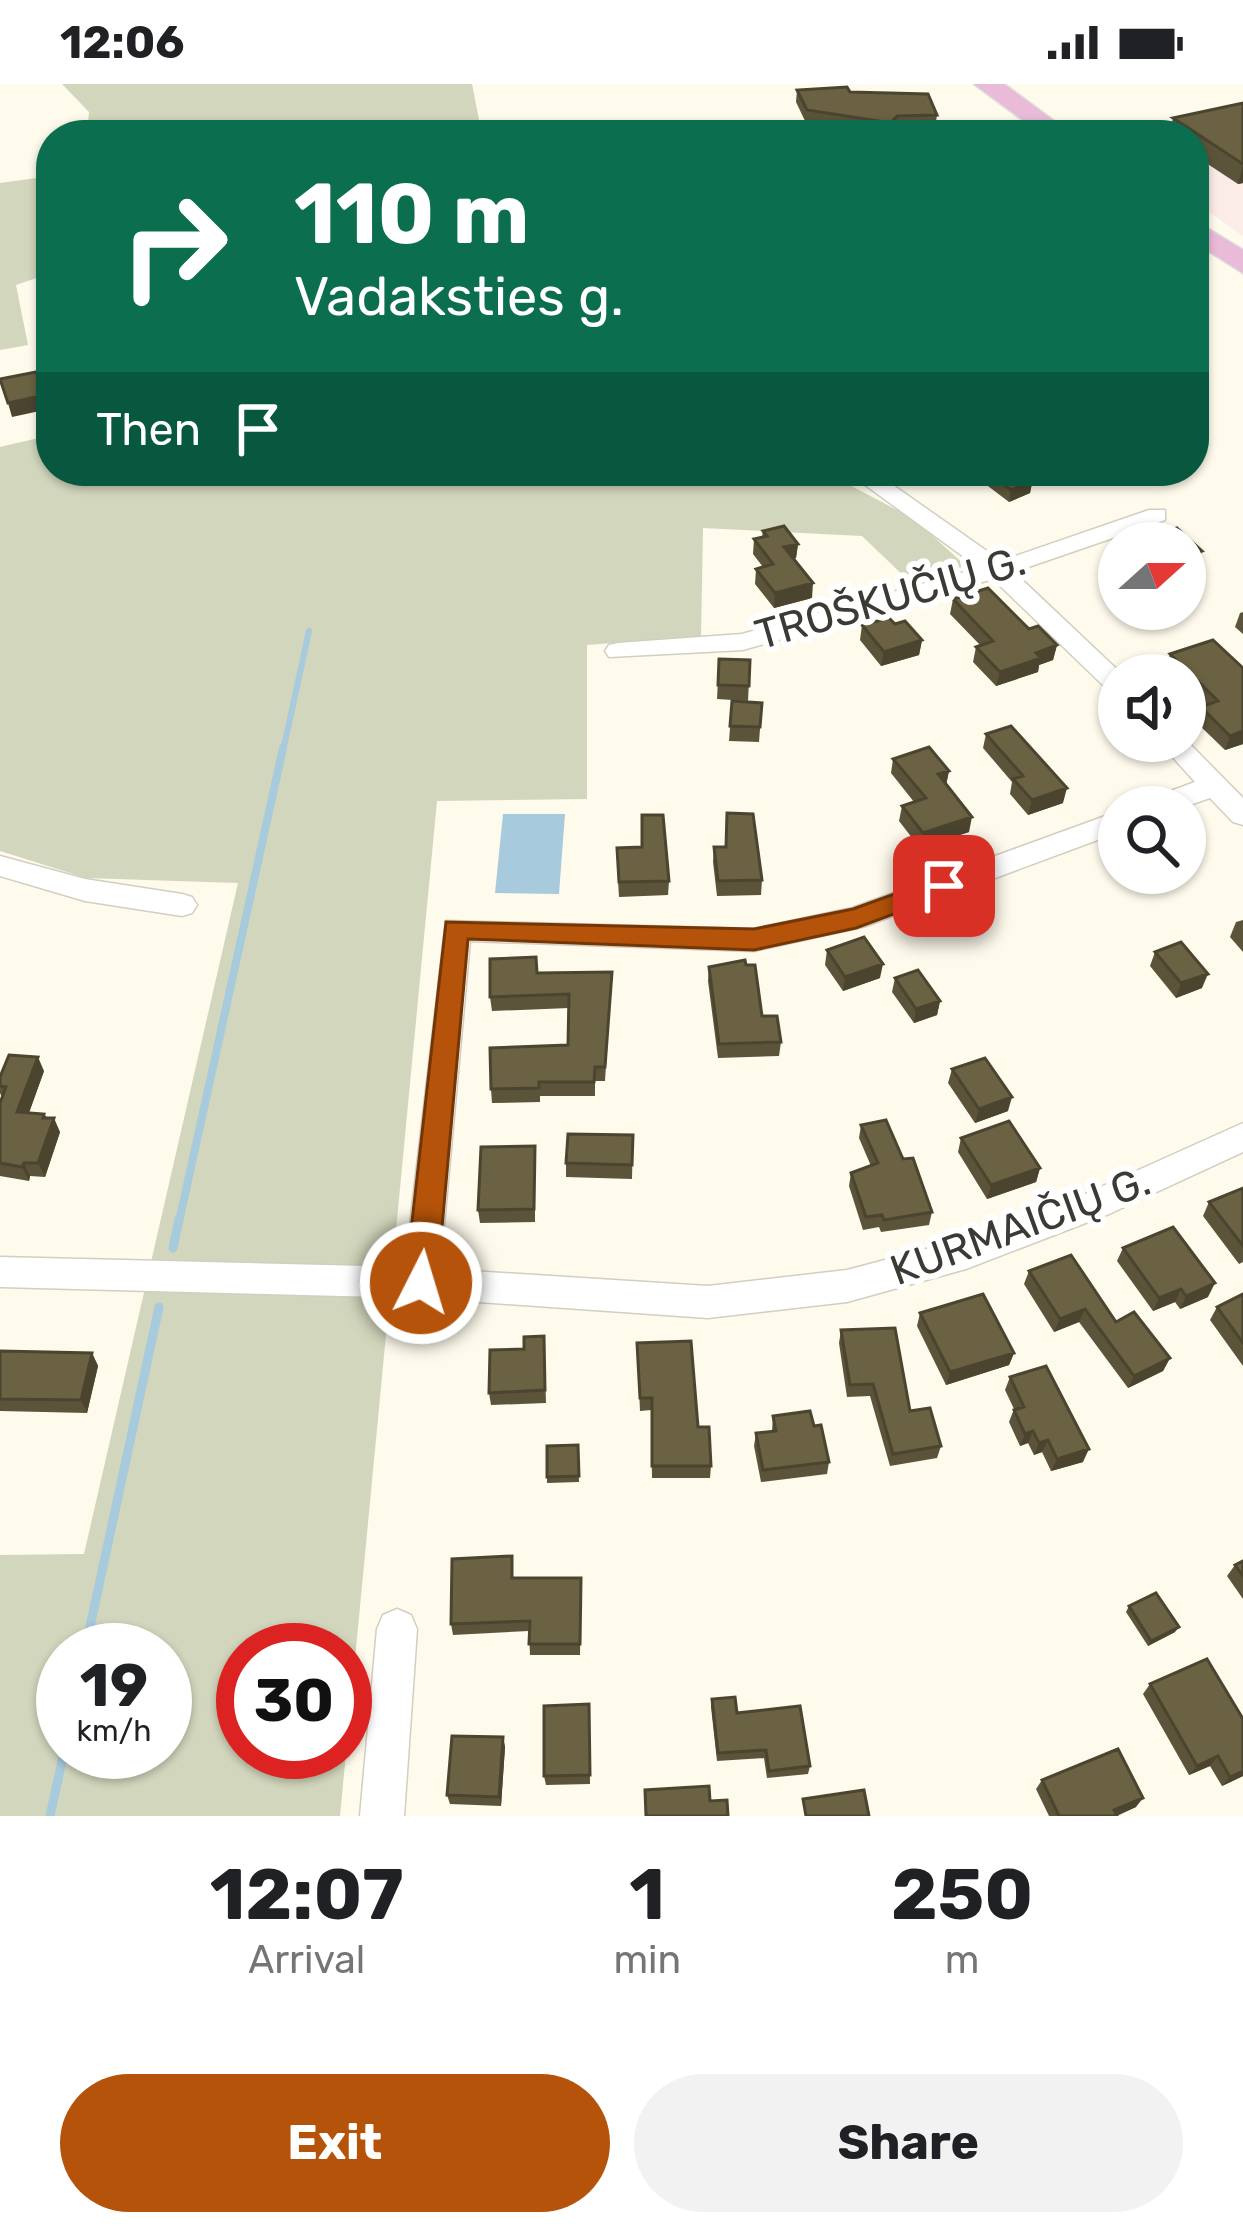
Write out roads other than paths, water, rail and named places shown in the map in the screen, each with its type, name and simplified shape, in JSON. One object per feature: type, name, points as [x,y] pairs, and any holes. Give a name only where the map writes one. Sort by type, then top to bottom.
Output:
[{"type":"main road","points":[[987,84],[1039,120]]},
{"type":"main road","points":[[1209,240],[1243,264]]},
{"type":"street","points":[[881,486],[998,570],[1098,666]]},
{"type":"street","name":"TROŠKUČIŲ G.","points":[[618,651],[743,642],[998,570],[1157,515]]},
{"type":"street","points":[[1191,762],[1243,815]]},
{"type":"street","points":[[1206,789],[1213,786]]},
{"type":"street","points":[[421,1283],[456,929],[754,940],[856,918],[1098,829]]},
{"type":"street","points":[[0,866],[85,890],[182,904]]},
{"type":"street","name":"KURMAIČIŲ G.","points":[[0,1272],[421,1283],[708,1302],[847,1286],[987,1246],[1096,1204],[1243,1137]]},
{"type":"street","points":[[382,1816],[397,1629]]},
{"type":"water","points":[[503,814],[565,814],[559,894],[495,893]]},
{"type":"waterway","points":[[283,751],[309,631]]},
{"type":"waterway","points":[[179,1222],[283,748]]},
{"type":"waterway","points":[[173,1248],[179,1219]]},
{"type":"waterway","points":[[91,1623],[159,1307]]},
{"type":"waterway","points":[[50,1816],[58,1779]]}]
